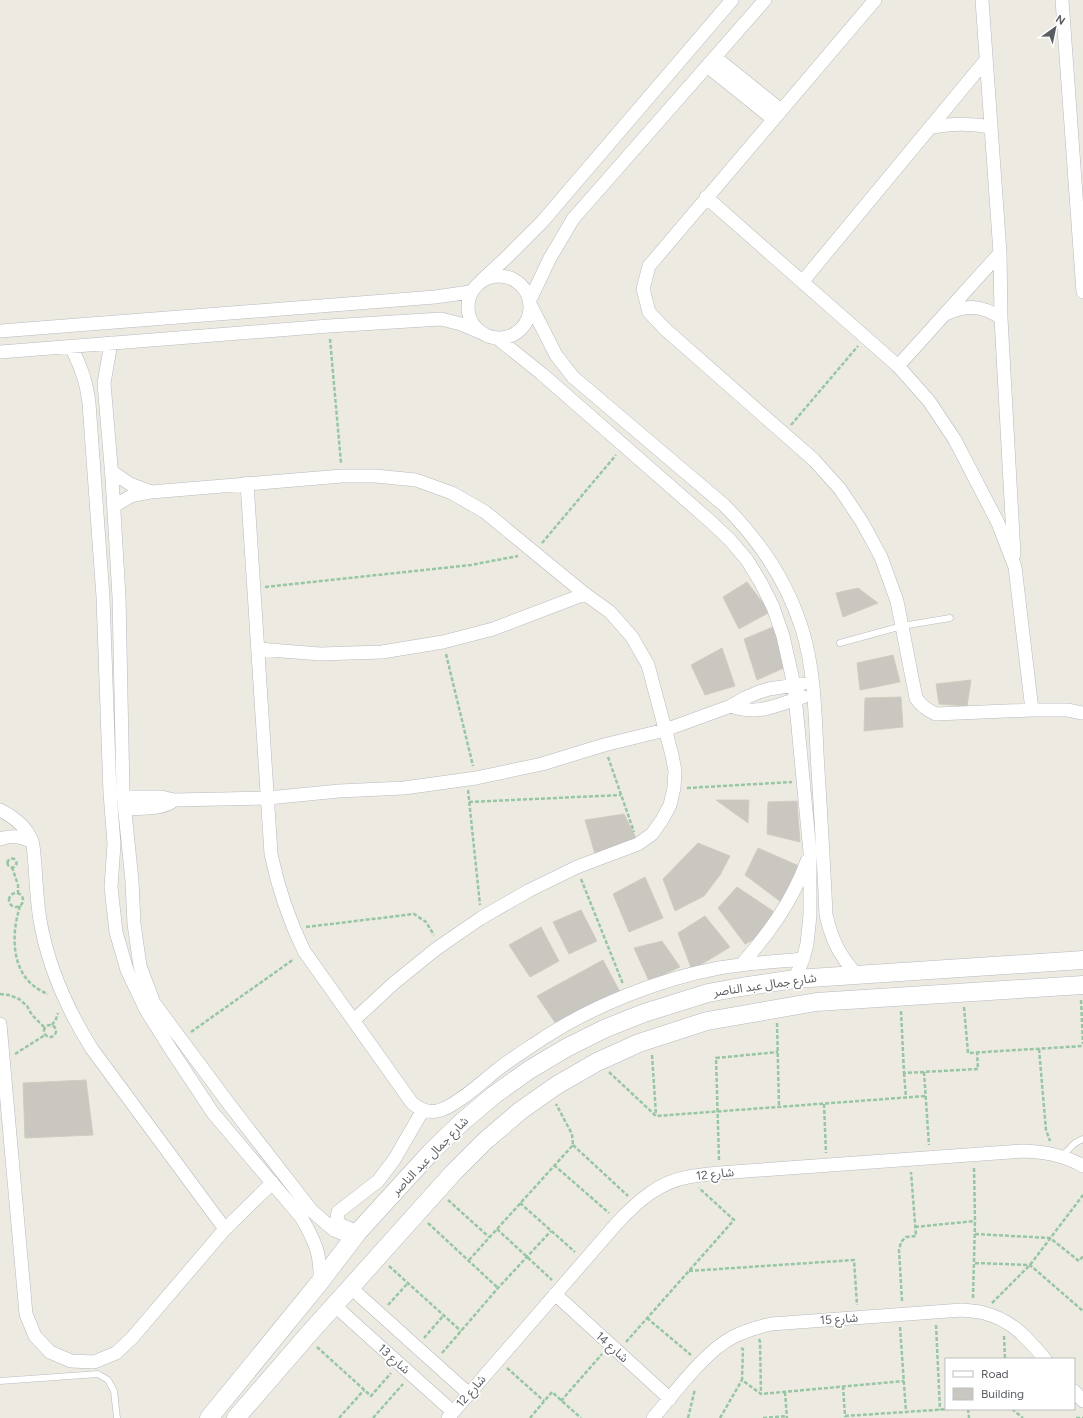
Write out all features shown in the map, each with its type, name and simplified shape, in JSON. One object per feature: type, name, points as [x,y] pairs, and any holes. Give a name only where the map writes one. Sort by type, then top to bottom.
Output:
[{"type":"main road","name":"شارع جمال عبد الناصر","points":[[209,1418],[320,1282],[356,1235],[431,1152],[462,1122],[494,1095],[566,1048],[604,1029],[644,1013],[708,993],[741,987],[795,979],[1079,957]]},
{"type":"main road","name":"شارع جمال عبد الناصر","points":[[236,1418],[350,1287],[485,1141],[520,1111],[557,1085],[597,1062],[639,1043],[707,1021],[777,1008],[816,1002],[1083,985]]},
{"type":"street","points":[[480,332],[472,324],[468,314],[467,303],[470,292],[481,280],[508,257],[542,222],[732,0]]},
{"type":"street","points":[[0,352],[329,326],[441,319],[461,324],[488,336],[497,338],[514,334],[522,328],[527,321],[530,312],[530,302],[550,258],[573,219],[765,0]]},
{"type":"street","points":[[875,0],[706,197],[649,266],[643,289],[649,312],[665,329],[814,460],[840,489],[862,522],[881,557],[897,601],[916,698],[921,705],[936,714],[1032,710],[1067,710],[1083,713]]},
{"type":"street","points":[[982,0],[1000,253],[1001,318],[1015,567],[1032,710]]},
{"type":"street","points":[[1062,0],[1083,292]]},
{"type":"street","points":[[803,281],[986,60]]},
{"type":"street","points":[[711,62],[777,115]]},
{"type":"street","points":[[929,128],[954,124],[991,127]]},
{"type":"street","points":[[706,197],[866,336],[898,366],[929,402],[955,440],[998,523],[1015,567]]},
{"type":"street","points":[[898,366],[1000,253]]},
{"type":"street","points":[[481,280],[492,276],[504,276],[516,280],[525,289],[556,355],[573,377],[724,505],[744,525],[762,548],[777,572],[802,629],[812,688],[826,916],[836,948],[857,975]]},
{"type":"street","points":[[0,331],[435,297],[470,292]]},
{"type":"street","points":[[946,314],[957,309],[968,307],[980,308],[992,312],[1001,318]]},
{"type":"street","points":[[497,338],[527,361],[624,445],[730,540],[747,560],[773,607],[783,636],[794,686],[802,782],[810,852],[810,930],[803,959],[795,979]]},
{"type":"street","points":[[111,343],[104,383],[114,506],[119,597],[124,808],[132,881],[134,924],[140,966],[154,1003],[229,1104],[306,1214],[317,1250],[320,1265],[320,1282]]},
{"type":"street","points":[[71,347],[85,378],[89,403],[103,597],[110,793],[114,844],[111,887],[116,932],[127,970],[146,1010],[213,1113],[272,1182],[306,1214],[334,1230],[356,1235]]},
{"type":"street","points":[[89,403],[105,402]]},
{"type":"street","points":[[111,471],[130,484],[151,492]]},
{"type":"street","points":[[114,506],[132,496],[151,492],[342,476],[375,476],[416,480],[452,493],[485,512],[585,594],[610,612],[632,636],[648,665],[675,771],[674,788],[670,805],[652,834],[638,844],[577,867],[528,891],[481,918],[436,949],[394,983],[354,1020]]},
{"type":"street","points":[[247,484],[271,854],[276,880],[284,904],[304,951],[412,1103],[423,1110],[430,1111],[442,1109],[470,1091],[497,1069],[554,1031],[585,1014],[628,996],[678,978],[718,969],[741,965],[803,959]]},
{"type":"street","points":[[258,649],[320,654],[382,652],[443,642],[494,629],[585,594]]},
{"type":"street","points":[[112,817],[124,808],[163,806],[170,804],[174,800],[268,798],[340,791],[404,788],[472,779],[542,764],[604,745],[665,730],[731,706],[745,698],[770,689],[794,686],[812,688]]},
{"type":"street","points":[[731,706],[744,710],[756,711],[795,699],[812,688]]},
{"type":"street","points":[[1067,710],[1083,706]]},
{"type":"street","points":[[0,810],[12,816],[24,827],[32,842],[40,919],[52,967],[64,1000],[77,1025],[92,1049],[225,1229]]},
{"type":"street","points":[[0,839],[11,836],[22,837],[32,842]]},
{"type":"street","points":[[741,965],[765,936],[782,912],[794,892],[810,852]]},
{"type":"street","points":[[810,900],[825,898]]},
{"type":"street","points":[[0,1024],[26,1314],[35,1336],[50,1352],[71,1361],[87,1362],[94,1362],[116,1354],[132,1338],[225,1229],[272,1182]]},
{"type":"street","points":[[213,1113],[229,1104]]},
{"type":"street","points":[[356,1235],[341,1225],[337,1219],[338,1212],[378,1181],[394,1160],[423,1110]]},
{"type":"street","name":"شارع 12","points":[[451,1415],[618,1222],[647,1195],[669,1183],[687,1177],[720,1173],[1023,1151],[1042,1152],[1062,1156],[1083,1166]]},
{"type":"street","name":"شارع 13","points":[[350,1287],[469,1394]]},
{"type":"street","name":"شارع 14","points":[[558,1291],[614,1348],[670,1399]]},
{"type":"street","name":"شارع 13","points":[[334,1305],[412,1375],[451,1415]]},
{"type":"street","name":"شارع 15","points":[[653,1418],[716,1348],[733,1337],[751,1329],[771,1324],[962,1310],[983,1312],[1003,1320],[1020,1332],[1044,1358]]},
{"type":"street","points":[[1075,1392],[1083,1401]]},
{"type":"lane","points":[[840,643],[902,626],[950,618]]},
{"type":"lane","points":[[1062,1156],[1075,1143],[1083,1139]]},
{"type":"lane","points":[[0,1381],[98,1374],[108,1380],[114,1391],[117,1418]]},
{"type":"path","points":[[329,326],[342,476]]},
{"type":"path","points":[[784,433],[866,336]]},
{"type":"path","points":[[254,588],[471,565],[535,552],[624,445]]},
{"type":"path","points":[[443,642],[472,779],[469,802],[481,918]]},
{"type":"path","points":[[604,745],[638,844]]},
{"type":"path","points":[[674,788],[802,782]]},
{"type":"path","points":[[469,802],[621,795]]},
{"type":"path","points":[[12,867],[18,885],[18,894]]},
{"type":"path","points":[[577,867],[628,996]]},
{"type":"path","points":[[20,906],[12,906],[9,900],[12,894],[18,894],[23,900],[16,920],[14,934],[14,949],[18,963],[28,979],[34,985],[54,998]]},
{"type":"path","points":[[294,929],[414,914],[426,922],[434,934],[436,949]]},
{"type":"path","points":[[181,1039],[304,951]]},
{"type":"path","points":[[963,993],[968,1052],[1083,1046]]},
{"type":"path","points":[[0,994],[9,995],[19,999],[27,1006],[32,1015],[45,1028],[45,1035]]},
{"type":"path","points":[[901,997],[906,1098]]},
{"type":"path","points":[[777,1008],[779,1107]]},
{"type":"path","points":[[45,1028],[48,1025],[52,1025],[58,1012]]},
{"type":"path","points":[[45,1035],[49,1038],[53,1038],[56,1035],[56,1027],[52,1025]]},
{"type":"path","points":[[3,1060],[45,1035]]},
{"type":"path","points":[[639,1043],[652,1052],[656,1116]]},
{"type":"path","points":[[1038,1048],[1046,1130],[1048,1139],[1062,1156]]},
{"type":"path","points":[[720,1173],[716,1058],[778,1052]]},
{"type":"path","points":[[904,1073],[978,1069],[977,1052]]},
{"type":"path","points":[[597,1062],[656,1116],[926,1096]]},
{"type":"path","points":[[924,1072],[929,1158]]},
{"type":"path","points":[[469,1260],[572,1144],[572,1134],[557,1107],[555,1093],[557,1085]]},
{"type":"path","points":[[824,1104],[827,1165]]},
{"type":"path","points":[[572,1144],[636,1204]]},
{"type":"path","points":[[962,1310],[968,1306],[973,1297],[975,1221],[973,1155]]},
{"type":"path","points":[[906,1412],[899,1250],[901,1242],[906,1237],[916,1236],[910,1159]]},
{"type":"path","points":[[554,1165],[618,1222]]},
{"type":"path","points":[[562,1401],[614,1348],[647,1318],[734,1220],[687,1177]]},
{"type":"path","points":[[438,1191],[489,1237]]},
{"type":"path","points":[[983,1312],[1030,1265],[1083,1195]]},
{"type":"path","points":[[520,1204],[584,1261]]},
{"type":"path","points":[[414,1219],[429,1223],[498,1288]]},
{"type":"path","points":[[915,1227],[975,1221]]},
{"type":"path","points":[[497,1229],[527,1256],[558,1291]]},
{"type":"path","points":[[434,1362],[498,1288],[551,1231]]},
{"type":"path","points":[[975,1234],[1050,1238],[1079,1261],[1083,1256]]},
{"type":"path","points":[[379,1257],[461,1331]]},
{"type":"path","points":[[689,1271],[854,1260],[857,1318]]},
{"type":"path","points":[[975,1263],[1030,1265],[1083,1311]]},
{"type":"path","points":[[380,1314],[408,1283]]},
{"type":"path","points":[[936,1312],[940,1410]]},
{"type":"path","points":[[417,1347],[444,1316]]},
{"type":"path","points":[[647,1318],[701,1363]]},
{"type":"path","points":[[1003,1320],[1005,1358]]},
{"type":"path","points":[[751,1329],[760,1342],[761,1394]]},
{"type":"path","points":[[306,1337],[371,1396],[400,1364]]},
{"type":"path","points":[[720,1418],[742,1380],[743,1350],[733,1337]]},
{"type":"path","points":[[498,1360],[544,1401]]},
{"type":"path","points":[[373,1418],[412,1375]]},
{"type":"path","points":[[742,1380],[761,1394],[904,1381]]},
{"type":"path","points":[[843,1386],[845,1416],[852,1417],[945,1410]]},
{"type":"path","points":[[339,1418],[364,1390]]},
{"type":"path","points":[[530,1418],[552,1392],[581,1418]]},
{"type":"path","points":[[763,1418],[787,1417],[785,1392]]},
{"type":"path","points":[[1013,1410],[1023,1418]]},
{"type":"path","points":[[1076,1418],[1083,1418]]},
{"type":"building","points":[[747,582],[770,612],[739,629],[723,597]]},
{"type":"building","points":[[858,588],[878,603],[843,617],[836,593]]},
{"type":"building","points":[[773,627],[786,667],[757,680],[744,639]]},
{"type":"building","points":[[722,648],[735,686],[705,695],[691,665]]},
{"type":"building","points":[[893,655],[900,682],[860,690],[857,663]]},
{"type":"building","points":[[971,680],[967,706],[939,704],[936,684]]},
{"type":"building","points":[[901,697],[903,727],[864,731],[865,698]]},
{"type":"building","points":[[716,800],[749,800],[748,823]]},
{"type":"building","points":[[797,801],[800,842],[767,834],[768,802]]},
{"type":"building","points":[[624,814],[636,838],[595,854],[585,820]]},
{"type":"building","points":[[698,843],[730,856],[720,875],[704,896],[675,911],[663,879]]},
{"type":"building","points":[[758,848],[799,866],[781,902],[745,875]]},
{"type":"building","points":[[645,877],[663,918],[629,932],[613,894]]},
{"type":"building","points":[[737,887],[773,911],[771,921],[759,937],[745,944],[718,908]]},
{"type":"building","points":[[581,910],[597,941],[569,954],[553,922]]},
{"type":"building","points":[[705,916],[730,947],[692,970],[678,933]]},
{"type":"building","points":[[541,927],[559,961],[530,977],[509,945]]},
{"type":"building","points":[[662,941],[680,967],[649,981],[634,948]]},
{"type":"building","points":[[603,960],[620,992],[556,1024],[537,996]]},
{"type":"building","points":[[86,1080],[93,1135],[25,1138],[23,1083]]}]
